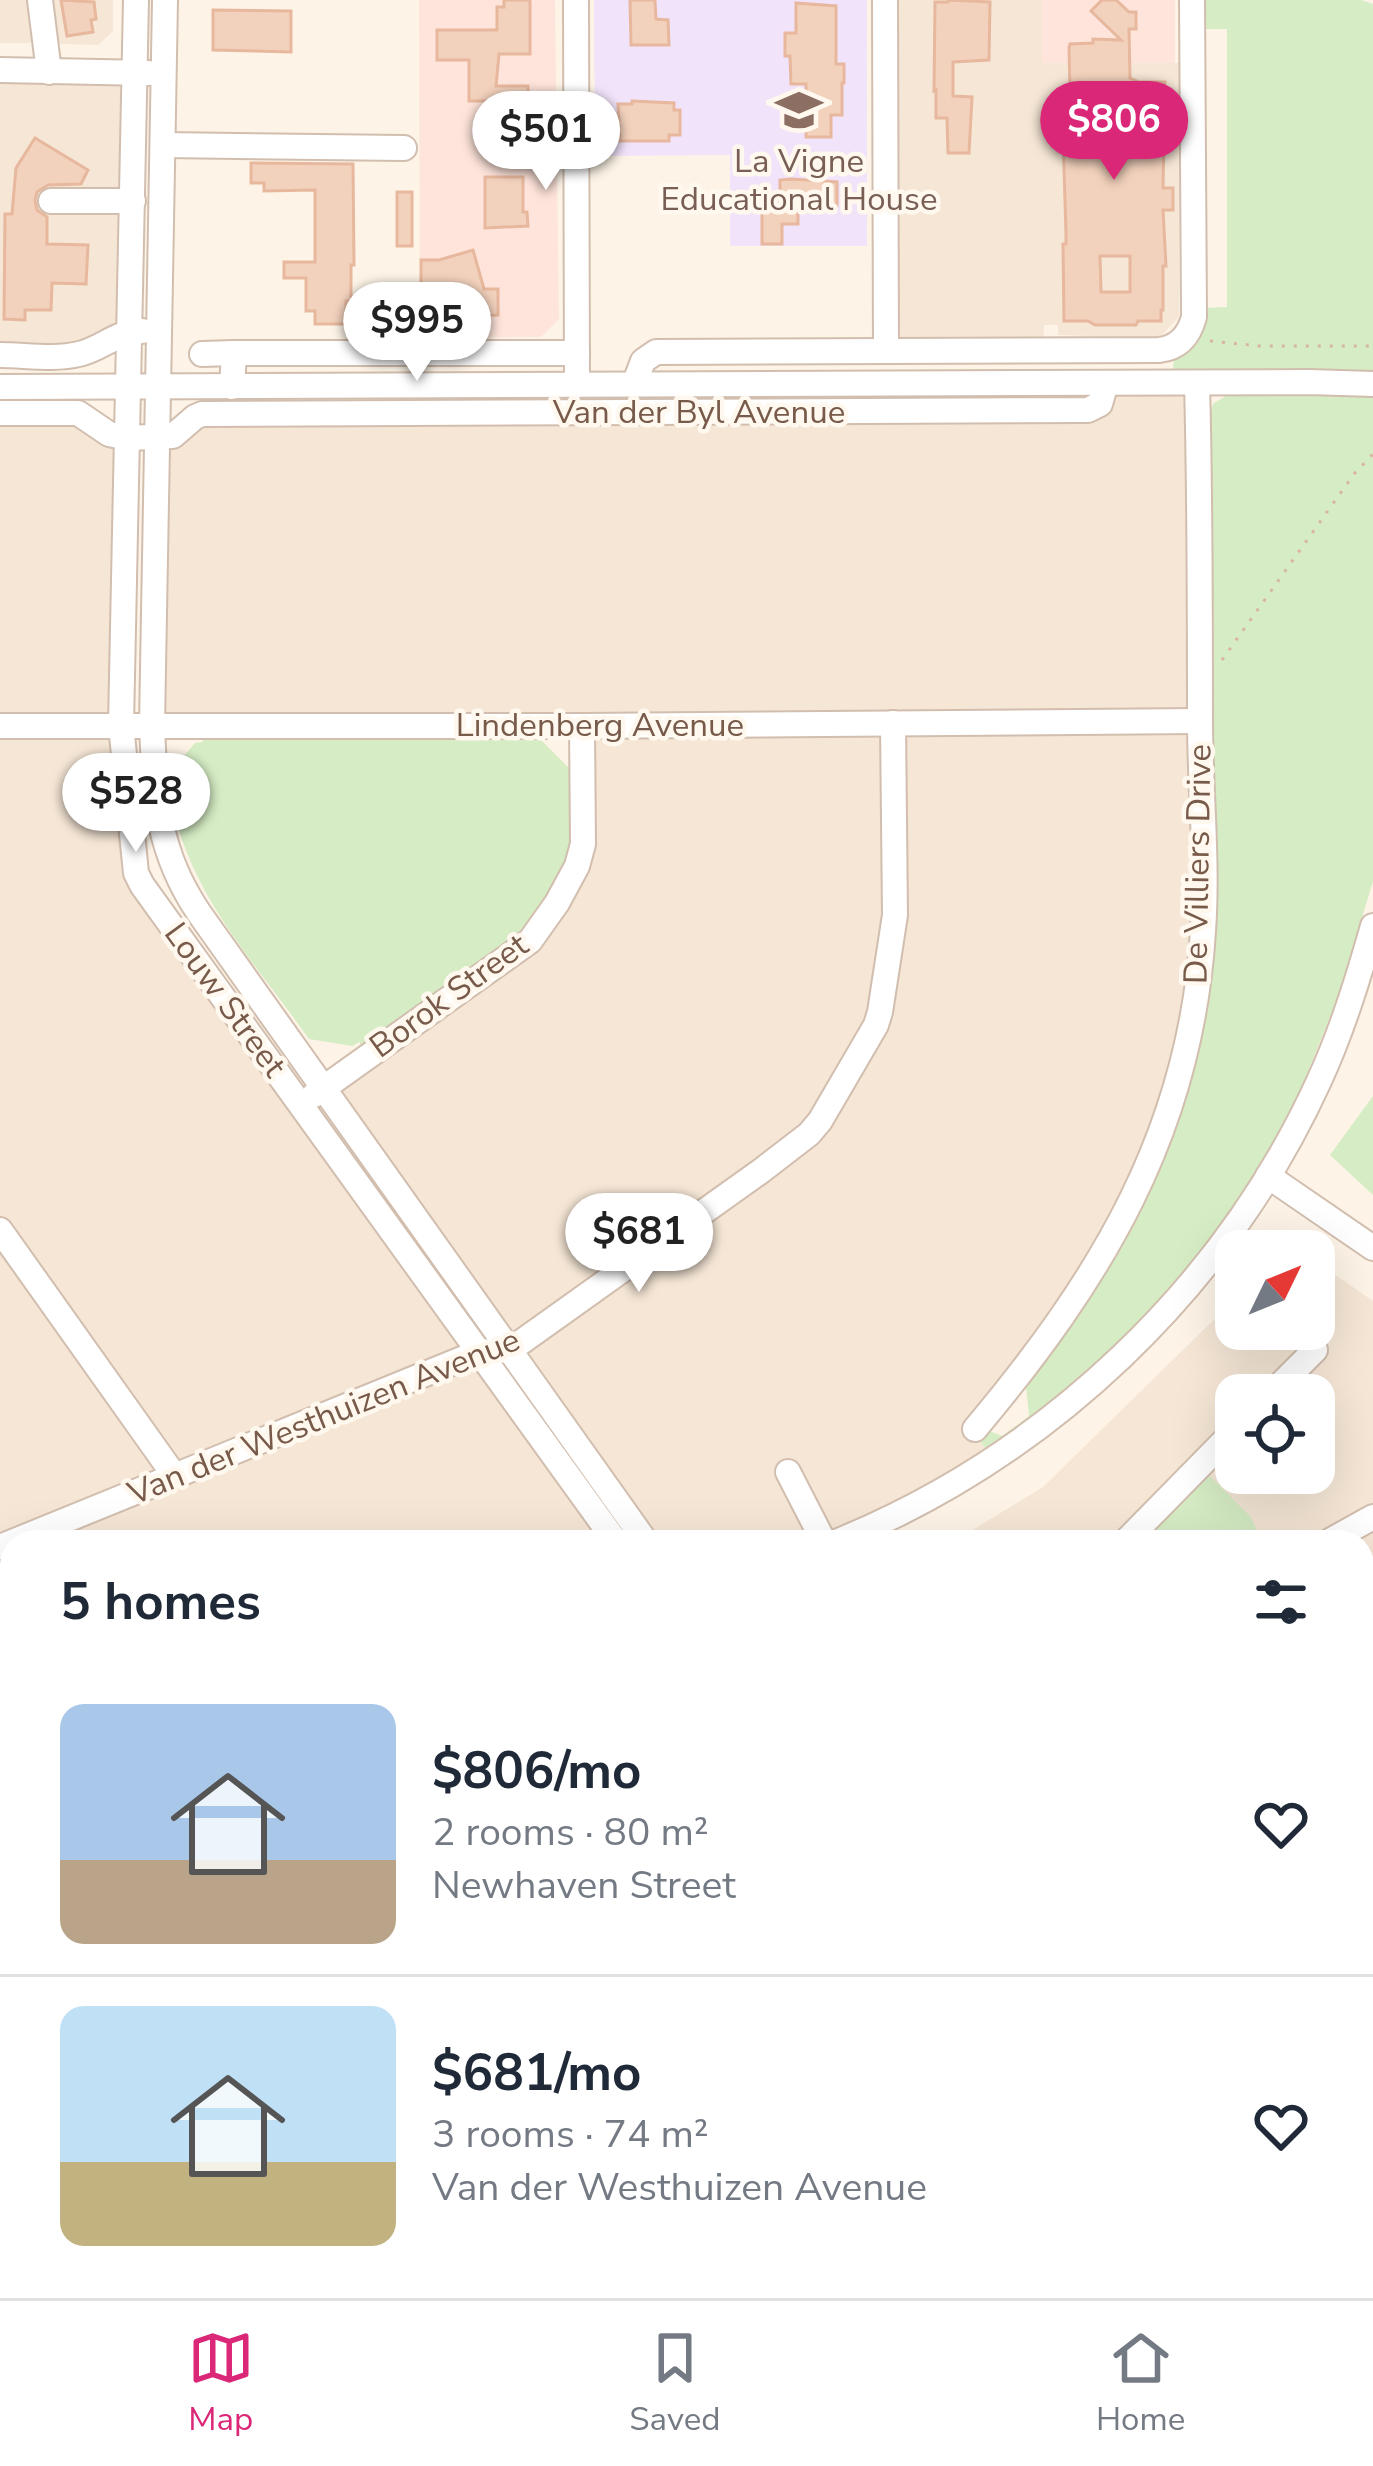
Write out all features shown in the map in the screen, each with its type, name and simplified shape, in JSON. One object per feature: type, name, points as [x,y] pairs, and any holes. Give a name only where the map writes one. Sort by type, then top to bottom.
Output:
[{"type":"street","points":[[40,0],[49,71]]},
{"type":"street","name":"Louw Street","points":[[136,0],[121,725],[135,867],[139,879],[607,1530]]},
{"type":"street","name":"Louw Street","points":[[165,0],[152,725],[156,805],[171,865],[199,914],[638,1530]]},
{"type":"street","points":[[576,0],[577,385]]},
{"type":"street","points":[[884,0],[886,351]]},
{"type":"street","points":[[1184,338],[1194,317],[1192,0]]},
{"type":"street","points":[[0,70],[164,74]]},
{"type":"street","points":[[163,145],[404,148]]},
{"type":"street","points":[[51,201],[133,201]]},
{"type":"street","points":[[0,356],[78,355],[130,332],[160,331]]},
{"type":"street","name":"Van der Byl Avenue","points":[[634,385],[643,361],[656,352],[1159,350],[1184,338]]},
{"type":"street","points":[[202,353],[577,353]]},
{"type":"street","points":[[232,387],[234,353]]},
{"type":"street","name":"Van der Byl Avenue","points":[[0,413],[83,413],[106,432],[155,438],[173,436],[202,414],[1088,410],[1100,404],[1106,382]]},
{"type":"street","name":"De Villiers Drive","points":[[975,1429],[1041,1349],[1090,1277],[1135,1196],[1172,1102],[1193,1024],[1204,929],[1197,382]]},
{"type":"street","name":"Van der Byl Avenue","points":[[0,387],[1373,385]]},
{"type":"street","name":"Lindenberg Avenue","points":[[0,725],[1200,721]]},
{"type":"street","name":"Van der Westhuizen Avenue","points":[[39,1530],[479,1352],[510,1350],[809,1134],[880,1012],[895,914],[893,724]]},
{"type":"street","name":"Borok Street","points":[[300,1104],[530,941],[557,903],[584,844],[582,726]]},
{"type":"street","points":[[863,1530],[966,1477],[1044,1424],[1138,1341],[1189,1286],[1268,1176],[1300,1119],[1335,1045],[1373,926]]},
{"type":"street","points":[[1268,1176],[1373,1248]]},
{"type":"street","points":[[0,1230],[174,1475]]},
{"type":"street","points":[[1291,1374],[1315,1350]]},
{"type":"street","points":[[1137,1530],[1215,1450]]},
{"type":"street","points":[[788,1472],[818,1530]]},
{"type":"path","points":[[1184,338],[1260,346],[1373,346]]},
{"type":"path","points":[[1201,681],[1223,659],[1373,454]]},
{"type":"shaded area","points":[[0,0],[113,0],[113,31],[98,45],[61,44],[54,38],[37,37],[29,43],[0,43]]},
{"type":"shaded area","points":[[419,0],[555,0],[559,319],[541,337],[420,338]]},
{"type":"shaded area","name":"La Vigne Educational House","points":[[594,0],[867,0],[867,246],[730,246],[730,155],[595,156]]},
{"type":"shaded area","points":[[883,0],[1042,0],[1043,63],[1179,63],[1179,317],[1159,338],[1058,335],[1058,325],[1044,325],[1043,352],[885,352]]},
{"type":"shaded area","points":[[1042,0],[1175,0],[1175,63],[1042,63]]},
{"type":"shaded area","points":[[0,69],[134,72],[130,332],[0,356]]},
{"type":"shaded area","points":[[1106,381],[1196,382],[1199,960],[1140,1179],[972,1431],[993,1457],[856,1530],[635,1530],[322,1088],[556,902],[580,725],[151,724],[154,437],[194,416],[1088,410]]},
{"type":"shaded area","points":[[78,411],[127,437],[134,866],[605,1530],[0,1530],[0,412]]},
{"type":"shaded area","points":[[1335,1275],[1373,1301],[1373,1530],[973,1530],[1043,1487],[1215,1319],[1215,1350],[1335,1350]]},
{"type":"green space","points":[[1201,0],[1361,0],[1373,4],[1373,374],[1173,369],[1174,357],[1203,308],[1227,307],[1227,29],[1201,29]]},
{"type":"green space","points":[[1226,396],[1373,397],[1373,881],[1340,992],[1290,1116],[1223,1228],[1215,1230],[1215,1238],[1163,1302],[1077,1385],[988,1451],[978,1439],[987,1430],[1002,1436],[1029,1416],[1026,1386],[1072,1323],[1128,1229],[1190,1073],[1208,413]]},
{"type":"green space","points":[[203,736],[538,737],[570,769],[572,858],[523,932],[362,1046],[309,1039],[219,915],[185,847],[169,773],[195,743],[203,742]]},
{"type":"green space","points":[[1373,1096],[1373,1195],[1330,1155]]},
{"type":"green space","points":[[1205,1471],[1215,1481],[1215,1494],[1228,1494],[1257,1530],[1151,1530]]},
{"type":"building","points":[[61,0],[94,2],[93,32],[67,36]]},
{"type":"building","points":[[504,0],[530,0],[530,54],[499,54],[496,86],[528,86],[529,145],[491,145],[490,101],[469,101],[469,60],[437,60],[437,30],[497,30],[497,7],[504,7]]},
{"type":"building","points":[[630,0],[655,0],[656,19],[668,20],[669,45],[631,45]]},
{"type":"building","points":[[1102,0],[1116,0],[1129,12],[1136,12],[1136,29],[1129,29],[1130,78],[1165,82],[1163,188],[1173,188],[1173,210],[1163,210],[1166,266],[1161,321],[1095,325],[1064,321],[1063,136],[1070,93],[1069,48],[1070,44],[1093,43],[1093,39],[1121,40],[1091,11]],"holes":[[[1100,109],[1129,109],[1129,146],[1100,146]],[[1100,256],[1130,256],[1130,292],[1101,292]]]},
{"type":"building","points":[[935,2],[990,2],[989,60],[953,62],[953,96],[972,97],[969,153],[948,153],[947,118],[936,118]]},
{"type":"building","points":[[796,3],[836,6],[836,64],[844,64],[844,83],[842,115],[831,115],[831,137],[806,137],[806,84],[791,84],[785,33],[796,33]]},
{"type":"building","points":[[213,10],[291,11],[291,52],[213,50]]},
{"type":"building","points":[[674,103],[674,110],[680,110],[680,135],[669,135],[669,141],[620,141],[618,104]]},
{"type":"building","points":[[35,138],[88,170],[81,184],[48,185],[37,192],[35,200],[37,210],[47,217],[47,244],[88,245],[86,284],[52,283],[51,310],[25,310],[25,320],[4,319],[5,214],[12,214],[16,168]]},
{"type":"building","points":[[251,163],[353,164],[354,265],[346,324],[315,324],[315,311],[306,311],[306,278],[284,278],[284,262],[315,262],[315,190],[264,191],[264,183],[251,183]]},
{"type":"building","points":[[485,177],[523,177],[528,226],[485,228]]},
{"type":"building","points":[[780,180],[837,182],[837,206],[798,206],[798,224],[782,224],[782,244],[762,244],[762,205],[780,205]]},
{"type":"building","points":[[397,192],[412,192],[412,246],[397,246]]},
{"type":"building","points":[[473,250],[484,289],[498,289],[498,315],[448,316],[441,310],[421,310],[421,260]]},
{"type":"place","name":"La Vigne Educational House","points":[[799,110]]}]
